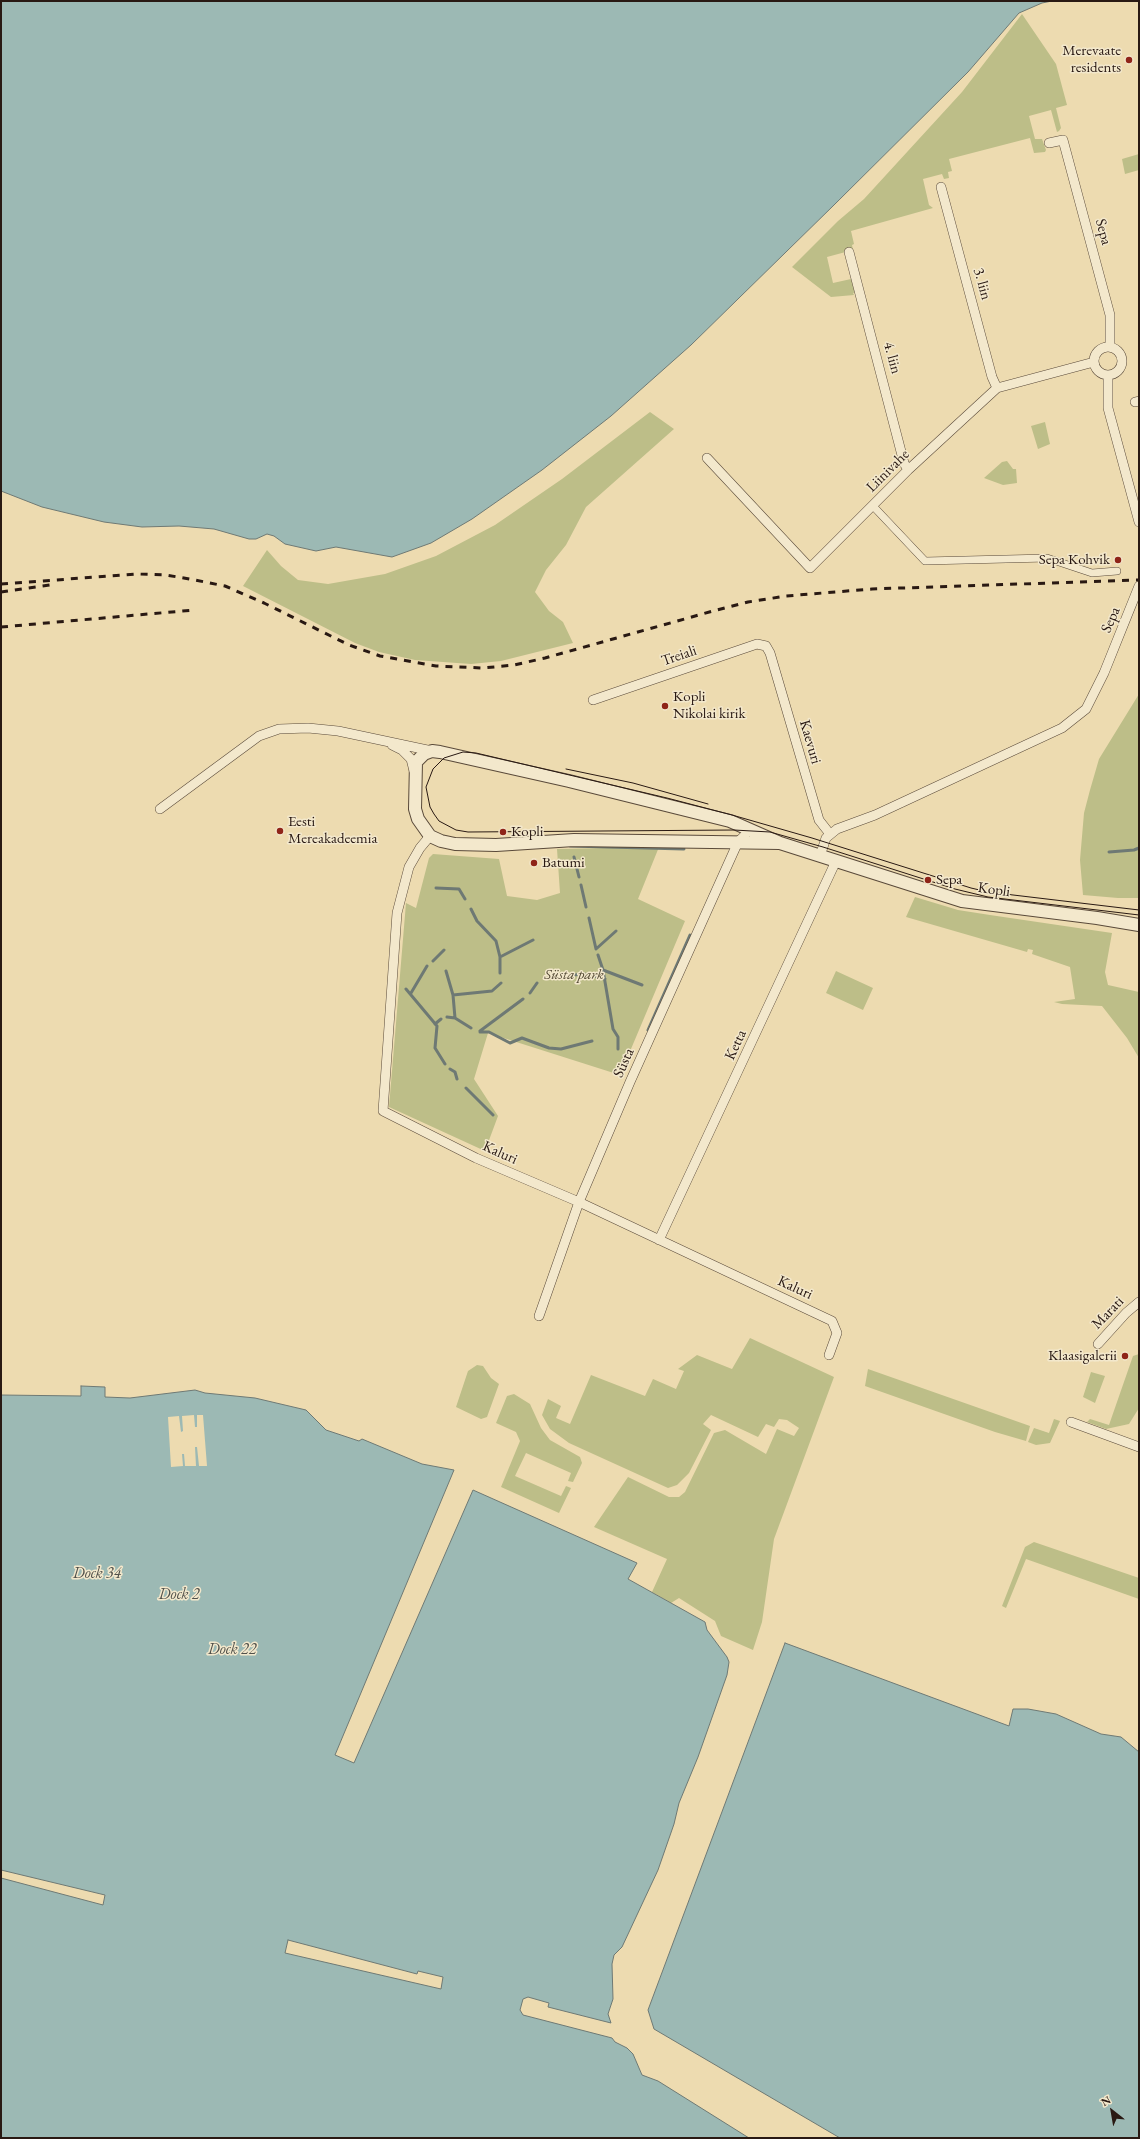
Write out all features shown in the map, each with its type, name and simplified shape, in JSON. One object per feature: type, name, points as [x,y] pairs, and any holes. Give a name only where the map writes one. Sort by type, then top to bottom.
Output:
[{"type":"street","name":"Sepa","points":[[1049,143],[1063,140],[1110,314],[1110,347]]},
{"type":"street","name":"3. liin","points":[[941,187],[992,377],[997,388]]},
{"type":"street","name":"4. liin","points":[[849,252],[904,463],[908,470]]},
{"type":"street","points":[[1110,347],[1120,353],[1122,360],[1118,371],[1108,375],[1100,372],[1094,362],[1099,351],[1110,347]]},
{"type":"street","name":"Liinivahe","points":[[707,458],[810,568],[908,470],[997,388],[1094,362]]},
{"type":"street","points":[[1108,375],[1108,408],[1139,522]]},
{"type":"street","points":[[873,506],[925,561],[1047,558],[1092,573],[1117,571]]},
{"type":"street","name":"Sepa","points":[[830,834],[837,829],[876,816],[1062,728],[1086,709],[1104,673],[1139,586]]},
{"type":"street","name":"Treiali","points":[[593,700],[758,644],[766,646],[770,653]]},
{"type":"street","name":"Kaevuri","points":[[770,653],[818,820],[830,834]]},
{"type":"street","points":[[160,809],[259,736],[279,729],[308,728],[338,731],[432,751]]},
{"type":"street","points":[[374,738],[402,750],[411,759],[414,771],[415,810],[418,819],[430,836]]},
{"type":"street","points":[[414,771],[419,757],[432,751]]},
{"type":"street","name":"Kopli","points":[[432,751],[660,802],[730,821],[780,843],[962,901],[1097,918],[1139,925]]},
{"type":"street","name":"Süsta","points":[[539,1316],[579,1202],[630,1082],[738,842],[746,834],[746,828]]},
{"type":"street","points":[[820,856],[826,838],[830,834]]},
{"type":"street","name":"Kopli","points":[[430,836],[441,842],[455,844],[507,844],[574,840],[780,843]]},
{"type":"street","name":"Kaluri","points":[[430,836],[420,848],[409,867],[397,913],[383,1111],[476,1158],[579,1202],[832,1321],[837,1333],[829,1355]]},
{"type":"street","name":"Ketta","points":[[659,1240],[717,1119],[836,861]]},
{"type":"street","name":"Marati","points":[[1098,1344],[1126,1313],[1139,1302]]},
{"type":"street","points":[[1071,1422],[1139,1447]]},
{"type":"green space","points":[[1022,14],[1056,64],[1067,105],[1056,108],[1061,128],[1057,132],[1051,110],[1029,116],[1035,139],[1042,139],[1046,150],[1045,152],[1034,153],[1030,138],[949,159],[952,171],[948,172],[949,178],[944,179],[942,174],[923,179],[929,205],[933,208],[851,231],[854,244],[852,245],[853,250],[827,257],[833,283],[851,279],[856,292],[853,293],[854,295],[831,297],[792,267],[838,221],[864,199],[962,92]]},
{"type":"green space","points":[[1139,154],[1139,170],[1125,174],[1122,159]]},
{"type":"green space","points":[[650,412],[674,429],[586,507],[566,545],[546,570],[535,592],[549,611],[563,622],[573,643],[501,661],[471,664],[415,660],[379,652],[355,643],[243,586],[267,550],[281,566],[298,580],[328,584],[385,574],[436,556],[495,525],[562,479]]},
{"type":"green space","points":[[1045,422],[1050,444],[1038,449],[1031,426]]},
{"type":"green space","points":[[1007,461],[1013,469],[1016,469],[1017,483],[1003,485],[984,478],[1002,462]]},
{"type":"green space","points":[[1139,694],[1139,898],[1083,895],[1080,860],[1084,813],[1090,790],[1099,759]]},
{"type":"green space","name":"Süsta park","points":[[659,847],[638,899],[685,921],[620,1075],[488,1033],[474,1079],[498,1116],[485,1151],[389,1107],[406,903],[416,908],[429,858],[433,854],[499,859],[507,896],[537,900],[560,893],[557,849]]},
{"type":"green space","points":[[915,897],[958,910],[1112,933],[1105,972],[1108,985],[1139,992],[1139,1058],[1127,1038],[1102,1006],[1062,1004],[1054,1002],[1075,999],[1070,967],[1032,954],[1033,950],[1028,949],[1027,952],[906,917]]},
{"type":"green space","points":[[836,971],[873,988],[863,1010],[826,993]]},
{"type":"green space","points":[[750,1338],[834,1377],[774,1539],[762,1622],[753,1650],[721,1636],[715,1621],[679,1598],[671,1603],[652,1592],[667,1559],[594,1527],[628,1477],[669,1497],[679,1497],[685,1492],[714,1433],[725,1430],[766,1454],[777,1429],[794,1436],[799,1428],[787,1420],[779,1419],[774,1427],[766,1424],[758,1437],[711,1415],[703,1424],[711,1430],[689,1473],[677,1485],[668,1488],[569,1443],[550,1429],[542,1415],[548,1399],[561,1406],[556,1418],[570,1424],[591,1375],[645,1396],[653,1379],[676,1389],[684,1371],[678,1369],[697,1355],[732,1369]]},
{"type":"green space","points":[[1139,1354],[1139,1408],[1129,1424],[1106,1429],[1087,1422],[1090,1419],[1109,1425],[1133,1356]]},
{"type":"green space","points":[[477,1365],[483,1366],[491,1378],[499,1384],[487,1417],[481,1419],[456,1407],[468,1371]]},
{"type":"green space","points":[[868,1369],[1030,1426],[1026,1441],[995,1432],[865,1386]]},
{"type":"green space","points":[[1091,1372],[1105,1376],[1095,1403],[1083,1397]]},
{"type":"green space","points":[[514,1394],[530,1404],[541,1428],[550,1440],[580,1457],[582,1463],[573,1482],[568,1481],[571,1473],[526,1453],[515,1476],[561,1496],[566,1486],[571,1488],[559,1513],[501,1487],[520,1441],[516,1432],[496,1423],[507,1396]]},
{"type":"green space","points":[[1054,1419],[1060,1421],[1050,1443],[1036,1445],[1028,1442],[1034,1428],[1049,1433]]},
{"type":"green space","points":[[1034,1542],[1139,1578],[1139,1599],[1026,1559],[1006,1608],[1002,1606],[1025,1547]]},
{"type":"water","points":[[1,1],[1052,1],[1042,3],[1019,13],[968,72],[834,205],[691,345],[611,416],[542,470],[472,519],[431,543],[392,557],[336,547],[316,551],[285,544],[274,536],[267,534],[256,539],[249,539],[214,529],[179,526],[142,527],[104,522],[42,507],[1,491]]},
{"type":"water","points":[[81,1386],[105,1387],[105,1397],[130,1398],[195,1390],[205,1393],[255,1398],[306,1410],[326,1430],[359,1441],[362,1439],[422,1464],[454,1470],[335,1755],[354,1763],[473,1490],[637,1563],[628,1579],[705,1622],[707,1630],[727,1657],[729,1662],[727,1675],[698,1757],[679,1803],[674,1824],[658,1870],[622,1947],[614,1955],[612,1964],[613,1999],[608,2014],[611,2023],[548,2007],[549,2003],[528,1997],[523,1999],[520,2010],[523,2015],[612,2038],[615,2042],[627,2048],[633,2054],[642,2075],[658,2081],[749,2138],[1,2138],[1,1878],[103,1905],[105,1895],[1,1870],[1,1395],[81,1396]],"holes":[[[288,1940],[417,1974],[418,1971],[443,1977],[441,1989],[285,1953]]]},
{"type":"water","points":[[785,1643],[1009,1726],[1013,1709],[1028,1709],[1056,1714],[1101,1734],[1121,1737],[1139,1752],[1139,2138],[840,2138],[654,2029],[648,2010]]},
{"type":"pier","points":[[194,1415],[195,1427],[197,1427],[197,1415],[203,1415],[207,1466],[199,1466],[197,1447],[195,1447],[196,1466],[185,1466],[184,1454],[182,1454],[183,1466],[171,1467],[168,1417],[179,1416],[181,1432],[183,1431],[182,1416]]},
{"type":"waterway","points":[[570,846],[684,849]]},
{"type":"waterway","points":[[1109,852],[1134,850],[1139,848]]},
{"type":"waterway","points":[[574,857],[579,877]]},
{"type":"waterway","points":[[581,885],[586,907]]},
{"type":"waterway","points":[[436,888],[459,889],[465,899]]},
{"type":"waterway","points":[[471,909],[477,921],[496,941],[500,957],[500,973]]},
{"type":"waterway","points":[[589,918],[596,949],[616,931]]},
{"type":"waterway","points":[[648,1030],[690,935]]},
{"type":"waterway","points":[[500,957],[533,940]]},
{"type":"waterway","points":[[433,961],[444,950]]},
{"type":"waterway","points":[[598,955],[603,970],[613,1029],[618,1037],[618,1049]]},
{"type":"waterway","points":[[411,993],[427,966]]},
{"type":"waterway","points":[[603,970],[642,985]]},
{"type":"waterway","points":[[446,971],[453,995],[455,1018]]},
{"type":"waterway","points":[[573,975],[584,974],[605,979]]},
{"type":"waterway","points":[[453,995],[492,991],[501,983]]},
{"type":"waterway","points":[[530,993],[537,983]]},
{"type":"waterway","points":[[406,989],[437,1026],[435,1048],[445,1064]]},
{"type":"waterway","points":[[480,1031],[523,999]]},
{"type":"waterway","points":[[447,1017],[455,1018],[471,1028]]},
{"type":"waterway","points":[[435,1024],[441,1019]]},
{"type":"waterway","points":[[480,1032],[489,1032],[510,1043],[522,1038],[549,1048],[561,1049],[592,1041]]},
{"type":"waterway","points":[[450,1069],[455,1072],[457,1079]]},
{"type":"waterway","points":[[466,1088],[493,1115]]},
{"type":"tram line","points":[[1139,910],[988,892],[971,888],[812,838],[732,815],[667,798],[476,753],[463,752],[444,758],[433,769],[426,787],[430,807],[434,814],[439,821],[456,830],[468,832],[734,830],[770,832],[823,847],[955,889],[988,897],[1139,915]]},
{"type":"tram line","points":[[566,769],[633,783],[708,804]]},
{"type":"railway","points":[[1,584],[137,574],[166,575],[195,580],[225,586],[264,603],[349,645],[380,656],[436,666],[483,668],[514,665],[545,658],[713,611],[748,602],[786,596],[872,589],[1139,580]]},
{"type":"railway","points":[[1,592],[50,585]]},
{"type":"railway","points":[[1,627],[194,610]]},
{"type":"place","name":"Merevaate residents","points":[[1129,60]]},
{"type":"place","name":"Sepa Kohvik","points":[[1118,560]]},
{"type":"place","name":"Kopli Nikolai kirik","points":[[665,706]]},
{"type":"place","name":"Eesti Mereakadeemia","points":[[280,831]]},
{"type":"place","name":"Kopli","points":[[503,832]]},
{"type":"place","name":"Batumi","points":[[534,863]]},
{"type":"place","name":"Sepa","points":[[928,880]]},
{"type":"place","name":"Klaasigalerii","points":[[1125,1356]]},
{"type":"water label","name":"Dock 34","points":[[97,1574]]},
{"type":"water label","name":"Dock 2","points":[[179,1595]]},
{"type":"water label","name":"Dock 22","points":[[232,1650]]}]
